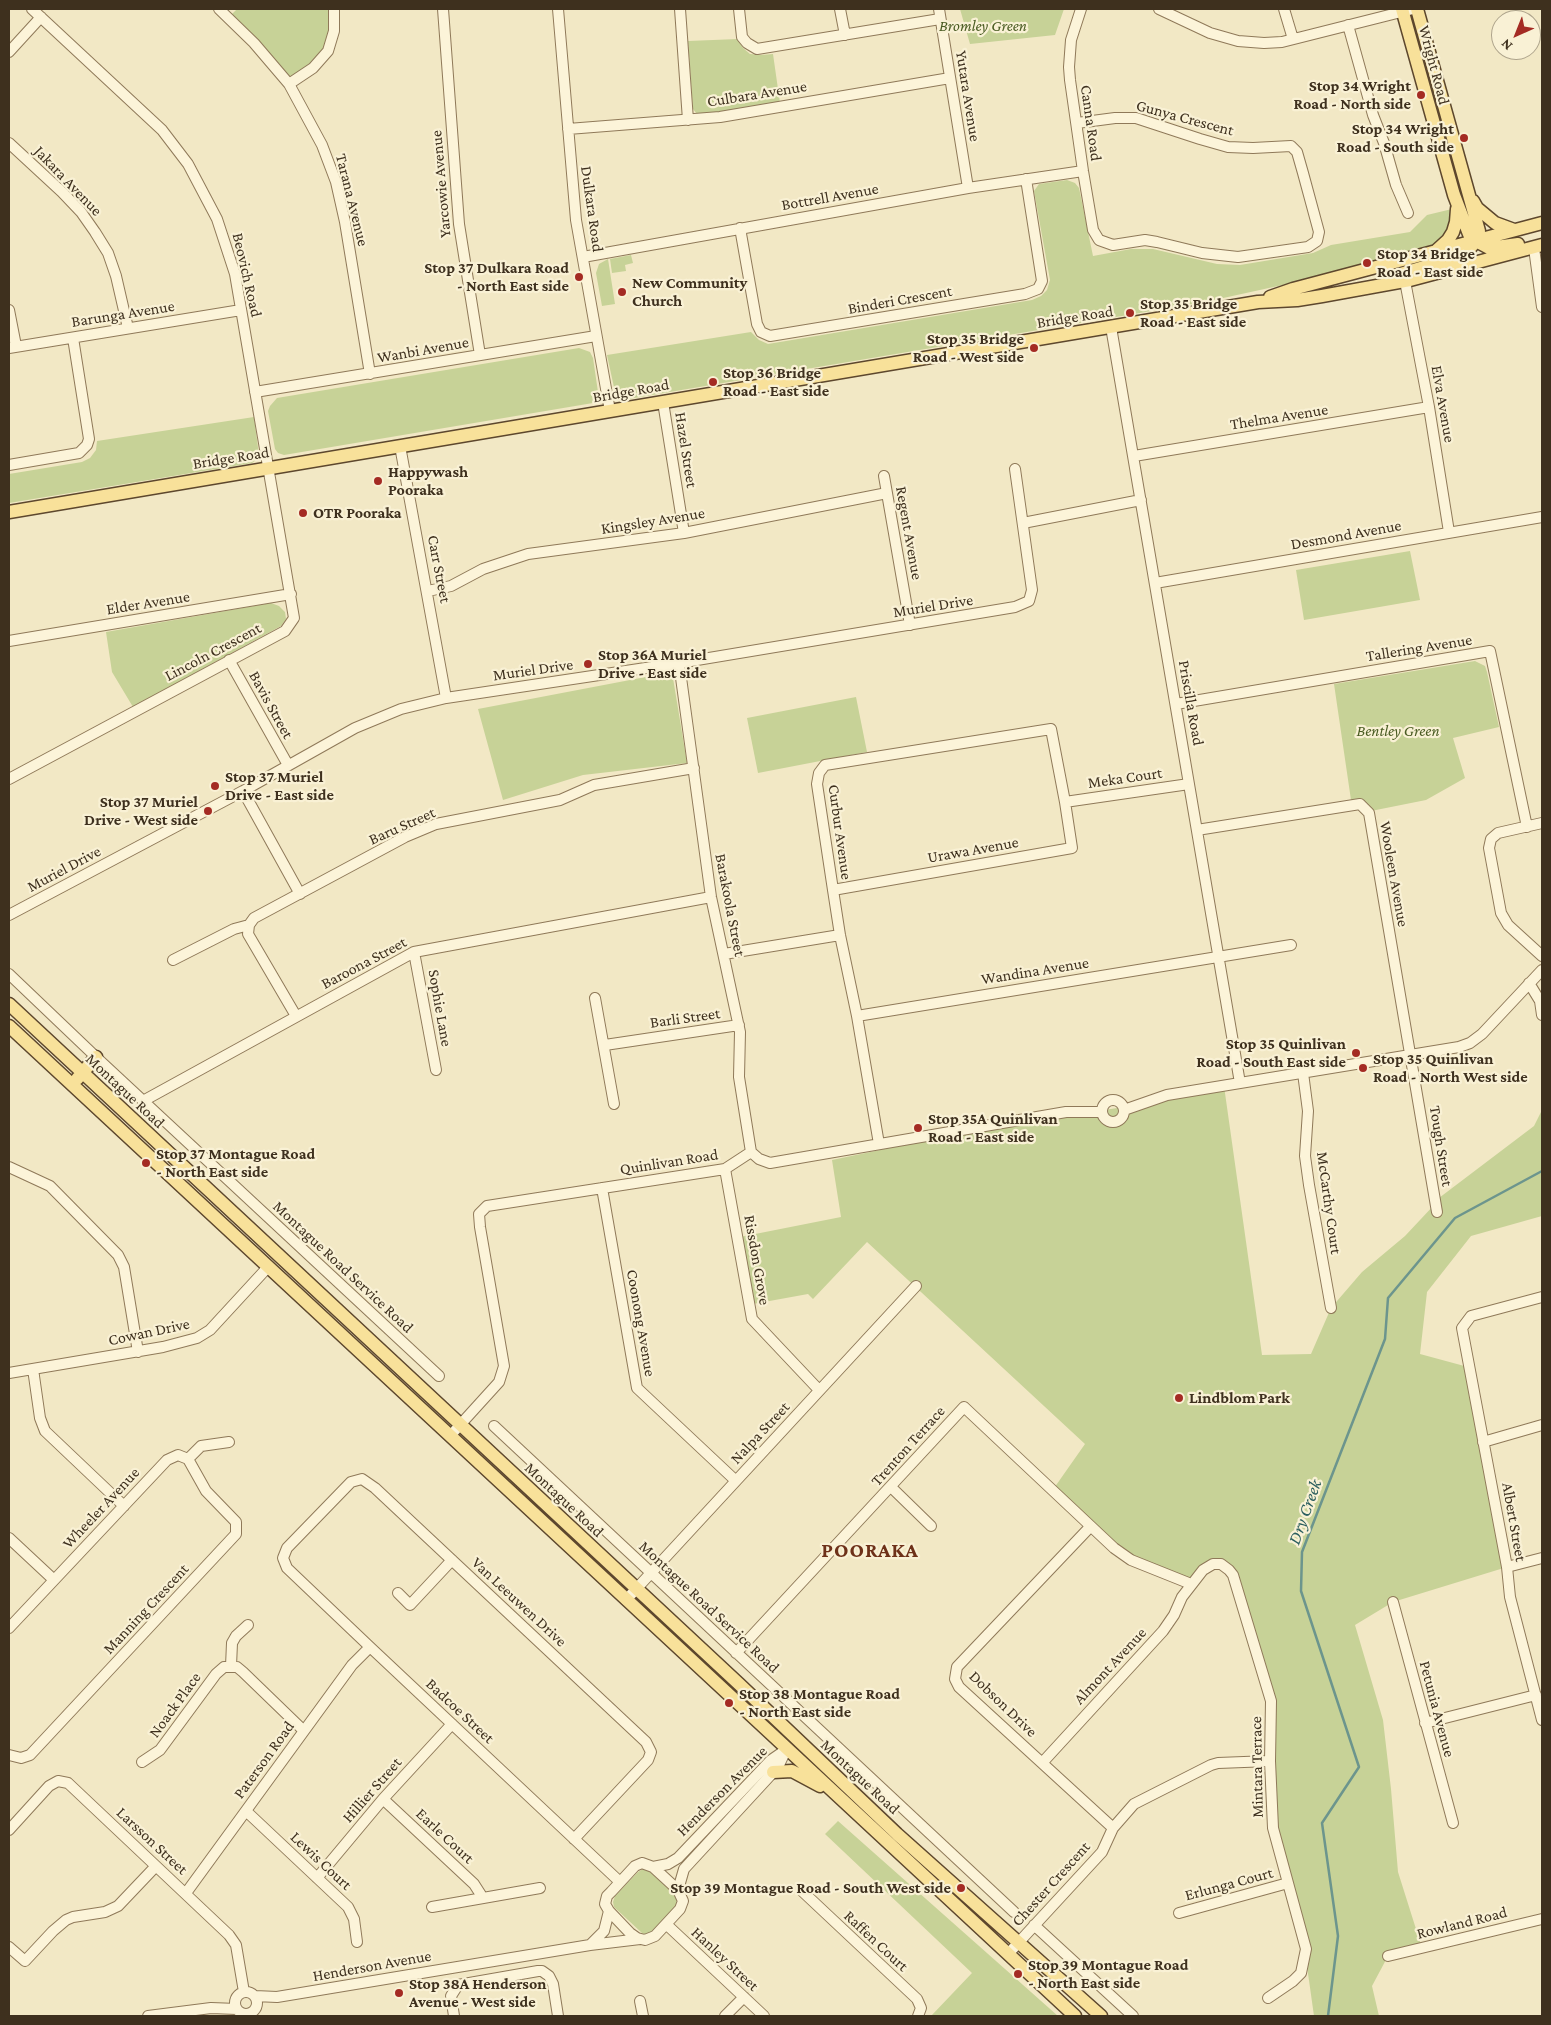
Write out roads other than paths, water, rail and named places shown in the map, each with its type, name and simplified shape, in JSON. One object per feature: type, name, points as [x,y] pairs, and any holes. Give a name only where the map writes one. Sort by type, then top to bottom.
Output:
[{"type":"main road","name":"Wright Road","points":[[1406,10],[1443,159],[1469,234],[1476,241],[1479,231],[1418,9]]},
{"type":"main road","points":[[1443,159],[1458,155]]},
{"type":"main road","points":[[1469,195],[1477,208],[1490,220],[1500,226],[1516,230]]},
{"type":"main road","points":[[1434,253],[1448,240],[1453,232],[1456,222],[1457,202]]},
{"type":"main road","name":"Bridge Road","points":[[1258,302],[1293,289],[1542,223]]},
{"type":"main road","points":[[1350,291],[1404,272],[1457,258],[1464,255],[1476,241],[1482,245],[1495,248],[1530,241],[1540,245]]},
{"type":"main road","name":"Bridge Road","points":[[9,512],[1258,302],[1297,300],[1350,291],[1405,281],[1540,245]]},
{"type":"main road","name":"Montague Road","points":[[9,1004],[897,1834],[1018,1944],[1101,2016]]},
{"type":"main road","name":"Montague Road","points":[[9,1026],[1075,2016]]},
{"type":"main road","points":[[72,1085],[96,1057]]},
{"type":"main road","points":[[268,1267],[278,1256]]},
{"type":"main road","points":[[787,1749],[796,1738]]},
{"type":"main road","points":[[773,1772],[792,1772],[836,1794]]},
{"type":"street","name":"Beovich Road","points":[[32,9],[151,119],[188,164],[210,203],[233,265],[268,469]]},
{"type":"street","name":"Tarana Avenue","points":[[219,9],[254,43],[289,84],[315,128],[336,182],[346,222],[370,374]]},
{"type":"street","points":[[289,84],[320,62],[328,51],[334,31],[334,9]]},
{"type":"street","name":"Yarcowie Avenue","points":[[442,9],[459,224],[480,355]]},
{"type":"street","name":"Dulkara Road","points":[[558,9],[574,205],[610,411]]},
{"type":"street","points":[[680,9],[688,120]]},
{"type":"street","points":[[739,9],[742,37],[747,43],[757,49],[844,34],[940,14]]},
{"type":"street","points":[[840,9],[844,34]]},
{"type":"street","name":"Canna Road","points":[[1081,9],[1074,27],[1069,56],[1070,80],[1093,230],[1099,240]]},
{"type":"street","points":[[1159,9],[1210,33],[1238,41],[1274,43],[1406,10]]},
{"type":"street","points":[[1284,9],[1292,39]]},
{"type":"street","name":"Yutara Avenue","points":[[940,14],[968,188]]},
{"type":"street","points":[[9,52],[41,17]]},
{"type":"street","points":[[1348,25],[1373,115],[1384,143],[1396,185],[1408,213]]},
{"type":"street","name":"Culbara Avenue","points":[[568,129],[720,116],[950,78]]},
{"type":"street","name":"Gunya Crescent","points":[[1076,123],[1115,118],[1136,118],[1228,147],[1291,146],[1297,152],[1299,158],[1319,232],[1317,241],[1308,247],[1238,257],[1202,253],[1151,241],[1113,245],[1099,240]]},
{"type":"street","name":"Jakara Avenue","points":[[9,143],[62,192],[81,212],[95,232],[108,254],[116,276],[128,328]]},
{"type":"street","name":"Bottrell Avenue","points":[[583,257],[968,188],[1083,171]]},
{"type":"street","name":"Binderi Crescent","points":[[740,228],[757,324],[761,332],[770,336],[1016,296],[1035,291],[1042,281],[1026,179]]},
{"type":"street","points":[[1540,245],[1542,307]]},
{"type":"street","name":"Elva Avenue","points":[[1405,281],[1429,407],[1449,532]]},
{"type":"street","points":[[9,310],[12,347]]},
{"type":"street","name":"Barunga Avenue","points":[[12,347],[241,310]]},
{"type":"street","name":"Priscilla Road","points":[[1111,327],[1240,1083]]},
{"type":"street","name":"Wanbi Avenue","points":[[255,392],[596,336]]},
{"type":"street","points":[[9,465],[79,453],[87,446],[89,440],[73,338]]},
{"type":"street","name":"Hazel Street","points":[[663,402],[684,533]]},
{"type":"street","name":"Thelma Avenue","points":[[1134,456],[1429,407]]},
{"type":"street","name":"Carr Street","points":[[400,446],[428,591],[446,698]]},
{"type":"street","name":"Lincoln Crescent","points":[[9,779],[285,631],[294,618],[292,594],[268,469]]},
{"type":"street","name":"Muriel Drive","points":[[9,915],[243,791],[355,728],[401,709],[446,698],[680,663],[1015,607],[1029,601],[1032,590],[1014,469]]},
{"type":"street","name":"Regent Avenue","points":[[884,476],[910,625]]},
{"type":"street","name":"Kingsley Avenue","points":[[428,591],[451,586],[483,569],[528,554],[684,533],[887,493]]},
{"type":"street","points":[[1023,523],[1141,500]]},
{"type":"street","name":"Desmond Avenue","points":[[1155,583],[1542,517]]},
{"type":"street","name":"Elder Avenue","points":[[9,640],[292,594]]},
{"type":"street","name":"Tallering Avenue","points":[[1176,704],[1490,651],[1527,827]]},
{"type":"street","name":"Bavis Street","points":[[229,660],[288,765]]},
{"type":"street","name":"Barakoola Street","points":[[680,663],[711,897],[739,1025],[739,1077],[751,1152]]},
{"type":"street","name":"Curbur Avenue","points":[[879,1144],[857,1016],[840,934],[817,784],[819,773],[825,765],[1050,729],[1065,802]]},
{"type":"street","name":"Baru Street","points":[[173,960],[234,928],[249,925],[254,918],[405,837],[436,824],[560,800],[594,785],[694,768]]},
{"type":"street","name":"Meka Court","points":[[1065,802],[1189,784]]},
{"type":"street","points":[[243,791],[300,894]]},
{"type":"street","name":"Urawa Avenue","points":[[833,890],[1072,848],[1065,802]]},
{"type":"street","name":"Wooleen Avenue","points":[[1197,830],[1360,804],[1369,813],[1411,1055]]},
{"type":"street","points":[[1542,823],[1498,833],[1491,839],[1489,848],[1501,913],[1508,925],[1542,956]]},
{"type":"street","name":"Baroona Street","points":[[143,1102],[414,952],[711,897]]},
{"type":"street","points":[[249,925],[248,934],[296,1016]]},
{"type":"street","points":[[724,954],[840,934]]},
{"type":"street","name":"Wandina Avenue","points":[[857,1016],[1291,945]]},
{"type":"street","name":"Sophie Lane","points":[[414,952],[436,1070]]},
{"type":"street","points":[[1124,1110],[1167,1095],[1459,1047],[1470,1043],[1482,1034],[1542,970]]},
{"type":"street","name":"Montague Road Service Road","points":[[9,974],[143,1102],[439,1376]]},
{"type":"street","points":[[1530,983],[1540,1001],[1542,1015]]},
{"type":"street","points":[[594,998],[614,1104]]},
{"type":"street","name":"Barli Street","points":[[604,1045],[739,1025]]},
{"type":"street","name":"Tough Street","points":[[1411,1055],[1437,1212]]},
{"type":"street","name":"McCarthy Court","points":[[1303,1073],[1308,1111],[1306,1166],[1331,1308]]},
{"type":"street","points":[[1113,1099],[1122,1103],[1124,1110],[1122,1118],[1116,1122],[1106,1120],[1101,1112],[1104,1104],[1113,1099]]},
{"type":"street","points":[[751,1152],[759,1159],[770,1163],[1066,1112],[1101,1112]]},
{"type":"street","name":"Quinlivan Road","points":[[450,1436],[499,1382],[504,1366],[479,1214],[487,1206],[726,1169],[751,1152]]},
{"type":"street","points":[[9,1167],[50,1186],[118,1255],[124,1267],[138,1352]]},
{"type":"street","name":"Rissdon Grove","points":[[726,1169],[752,1319],[819,1390]]},
{"type":"street","name":"Coonong Avenue","points":[[602,1188],[637,1388],[736,1481]]},
{"type":"street","name":"Cowan Drive","points":[[9,1374],[138,1352],[189,1341],[210,1330],[268,1267]]},
{"type":"street","name":"Nalpa Street","points":[[626,1600],[916,1286]]},
{"type":"street","name":"Albert Street","points":[[1542,1297],[1471,1316],[1462,1328],[1507,1567],[1510,1597],[1542,1720]]},
{"type":"street","points":[[33,1369],[40,1418],[45,1431],[124,1506]]},
{"type":"street","name":"Trenton Terrace","points":[[736,1653],[964,1406],[1114,1548],[1131,1560],[1191,1584]]},
{"type":"street","points":[[1484,1442],[1542,1425]]},
{"type":"street","name":"Montague Road Service Road","points":[[494,1426],[1014,1912]]},
{"type":"street","name":"Wheeler Avenue","points":[[9,1628],[170,1457],[179,1455],[188,1458],[200,1446],[229,1442]]},
{"type":"street","name":"Manning Crescent","points":[[9,1755],[21,1758],[30,1754],[236,1534],[236,1522],[206,1491],[192,1462],[188,1458]]},
{"type":"street","name":"Van Leeuwen Drive","points":[[283,1558],[287,1548],[351,1482],[362,1479],[375,1488],[646,1742],[650,1752],[648,1760],[574,1838]]},
{"type":"street","points":[[890,1487],[931,1526]]},
{"type":"street","name":"Dobson Drive","points":[[1090,1527],[957,1667],[956,1679],[959,1687],[1113,1828]]},
{"type":"street","points":[[9,1538],[54,1580]]},
{"type":"street","name":"Badcoe Street","points":[[283,1558],[287,1568],[620,1882]]},
{"type":"street","points":[[1507,1567],[1542,1558]]},
{"type":"street","points":[[398,1593],[410,1605],[452,1560]]},
{"type":"street","name":"Mintara Terrace","points":[[1191,1584],[1203,1570],[1212,1564],[1221,1564],[1234,1575],[1272,1702],[1270,1761],[1273,1828],[1306,1949],[1301,1973],[1293,1981],[1268,1998]]},
{"type":"street","name":"Almont Avenue","points":[[1042,1763],[1163,1631],[1191,1584]]},
{"type":"street","name":"Petunia Avenue","points":[[1393,1602],[1453,1824]]},
{"type":"street","points":[[248,1625],[236,1636],[232,1643],[231,1666],[243,1672],[304,1731]]},
{"type":"street","name":"Paterson Road","points":[[186,1893],[352,1666],[370,1647]]},
{"type":"street","name":"Noack Place","points":[[142,1762],[160,1750],[219,1670],[231,1666]]},
{"type":"street","points":[[1426,1723],[1536,1695]]},
{"type":"street","name":"Hillier Street","points":[[317,1878],[383,1799],[452,1724]]},
{"type":"street","name":"Henderson Avenue","points":[[678,1890],[682,1872],[687,1865],[778,1767],[787,1749]]},
{"type":"street","name":"Henderson Avenue","points":[[653,1867],[668,1864],[678,1858],[771,1760],[787,1749]]},
{"type":"street","name":"Chester Crescent","points":[[1008,1954],[1102,1852],[1113,1828],[1134,1804],[1218,1762],[1270,1761]]},
{"type":"street","name":"Larsson Street","points":[[9,1830],[50,1786],[58,1781],[62,1781],[72,1787],[186,1893],[233,1940],[238,1956],[244,1992]]},
{"type":"street","name":"Earle Court","points":[[383,1799],[474,1884],[483,1898]]},
{"type":"street","name":"Lewis Court","points":[[246,1811],[344,1903],[352,1914],[357,1942]]},
{"type":"street","points":[[646,1863],[678,1890],[683,1904],[650,1940],[640,1939],[630,1933],[606,1908],[606,1900],[620,1882],[638,1864],[646,1863]]},
{"type":"street","points":[[9,1946],[24,1961],[66,1920],[73,1917],[105,1912],[118,1906],[156,1866]]},
{"type":"street","name":"Erlunga Court","points":[[1179,1913],[1288,1883]]},
{"type":"street","points":[[432,1907],[540,1888]]},
{"type":"street","name":"Raffen Court","points":[[802,1891],[917,1999],[921,2008],[918,2016]]},
{"type":"street","points":[[590,1945],[604,1931],[609,1911]]},
{"type":"street","name":"Rowland Road","points":[[1388,1956],[1542,1919]]},
{"type":"street","name":"Hanley Street","points":[[666,1924],[764,2016]]},
{"type":"street","points":[[1034,1926],[1133,2016]]},
{"type":"street","name":"Henderson Avenue","points":[[256,2002],[590,1945],[640,1939]]},
{"type":"street","points":[[454,2016],[451,1996],[458,1985],[538,1971],[545,1973],[552,1984],[558,2016]]},
{"type":"street","points":[[244,1992],[250,1992],[256,2002],[254,2011],[247,2015],[242,2013],[236,2004],[238,1995],[244,1992]]},
{"type":"street","points":[[725,2016],[744,1997]]},
{"type":"street","points":[[640,2001],[642,2016]]},
{"type":"street","points":[[148,2016],[236,2004]]},
{"type":"waterway","name":"Dry Creek","points":[[1328,2016],[1338,1936],[1322,1823],[1359,1767],[1301,1591],[1302,1552],[1385,1339],[1388,1298],[1455,1218],[1542,1171]]},
{"type":"place","name":"Stop 34 Wright Road - North side","points":[[1421,95]]},
{"type":"place","name":"Stop 34 Wright Road - South side","points":[[1464,138]]},
{"type":"place","name":"Stop 34 Bridge Road - East side","points":[[1367,263]]},
{"type":"place","name":"Stop 37 Dulkara Road - North East side","points":[[579,277]]},
{"type":"place","name":"New Community Church","points":[[622,292]]},
{"type":"place","name":"Stop 35 Bridge Road - East side","points":[[1130,313]]},
{"type":"place","name":"Stop 35 Bridge Road - West side","points":[[1034,348]]},
{"type":"place","name":"Stop 36 Bridge Road - East side","points":[[713,382]]},
{"type":"place","name":"Happywash Pooraka","points":[[378,481]]},
{"type":"place","name":"OTR Pooraka","points":[[303,513]]},
{"type":"place","name":"Stop 36A Muriel Drive - East side","points":[[588,664]]},
{"type":"place","name":"Stop 37 Muriel Drive - East side","points":[[215,786]]},
{"type":"place","name":"Stop 37 Muriel Drive - West side","points":[[208,811]]},
{"type":"place","name":"Stop 35 Quinlivan Road - South East side","points":[[1356,1053]]},
{"type":"place","name":"Stop 35 Quinlivan Road - North West side","points":[[1363,1068]]},
{"type":"place","name":"Stop 35A Quinlivan Road - East side","points":[[918,1128]]},
{"type":"place","name":"Stop 37 Montague Road - North East side","points":[[146,1163]]},
{"type":"place","name":"Lindblom Park","points":[[1179,1398]]},
{"type":"place","name":"Stop 38 Montague Road - North East side","points":[[729,1703]]},
{"type":"place","name":"Stop 39 Montague Road - South West side","points":[[961,1888]]},
{"type":"place","name":"Stop 39 Montague Road - North East side","points":[[1018,1974]]},
{"type":"place","name":"Stop 38A Henderson Avenue - West side","points":[[399,1993]]},
{"type":"district","name":"POORAKA","points":[[870,1551]]},
{"type":"park label","name":"Bromley Green","points":[[983,26]]},
{"type":"park label","name":"Bentley Green","points":[[1398,731]]}]
